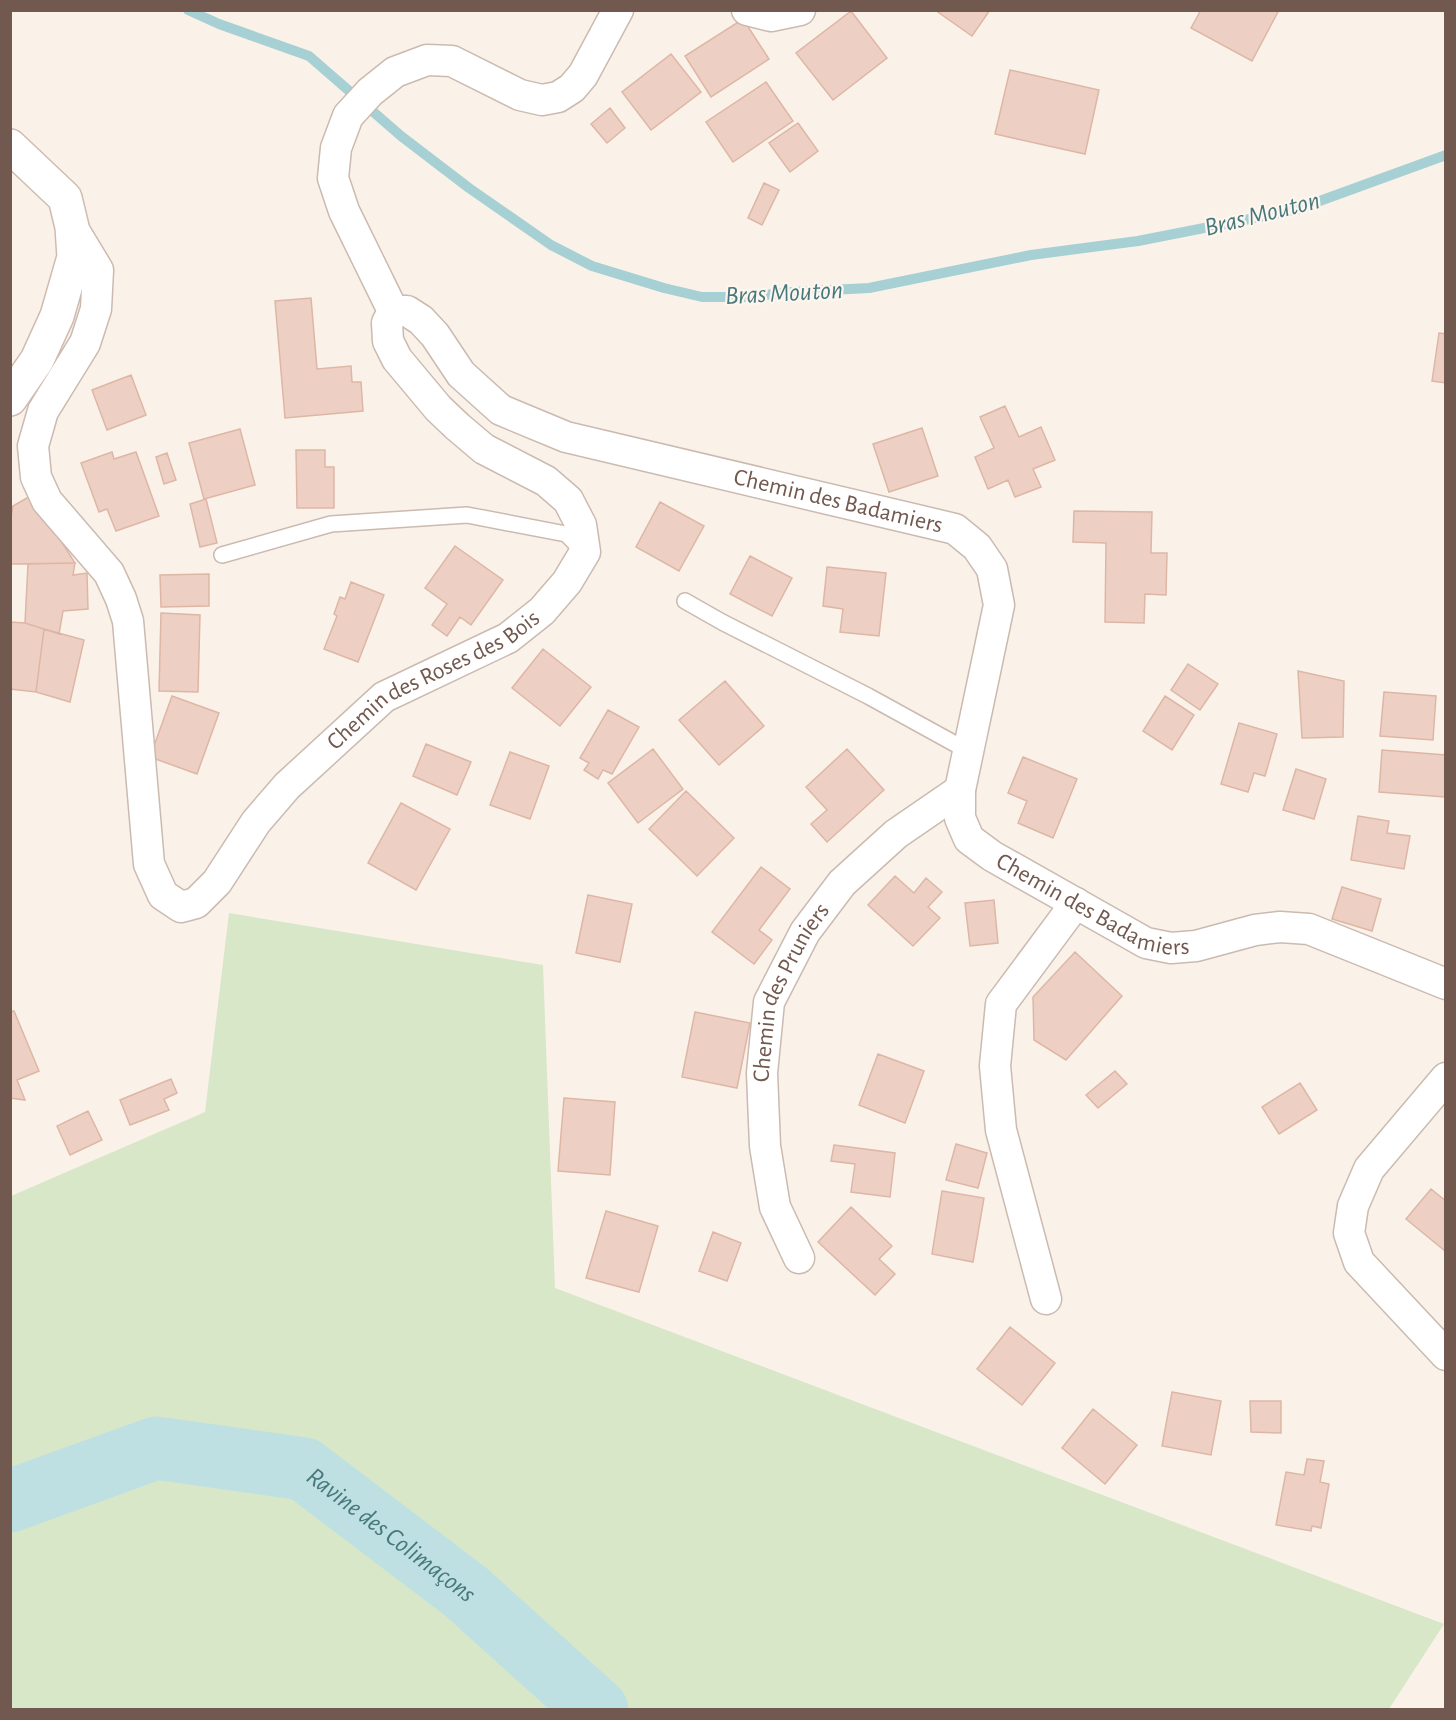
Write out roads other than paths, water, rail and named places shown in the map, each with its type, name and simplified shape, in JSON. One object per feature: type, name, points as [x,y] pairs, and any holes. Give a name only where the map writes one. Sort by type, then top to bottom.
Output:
[{"type":"main road","points":[[10,146],[65,198],[72,227],[74,256],[57,316],[38,360],[10,399]]},
{"type":"street","points":[[585,552],[581,525],[568,500],[546,481],[484,449],[458,428],[438,408],[398,359],[388,341],[387,323],[393,311],[344,211],[333,178],[336,148],[348,116],[370,92],[395,72],[428,60],[452,61],[520,95],[542,100],[558,97],[572,88],[583,75],[618,10]]},
{"type":"street","points":[[747,10],[771,16],[800,10]]},
{"type":"street","name":"Chemin des Roses des Bois","points":[[72,227],[98,270],[96,309],[85,343],[43,411],[33,446],[36,477],[48,501],[109,573],[121,599],[128,621],[149,864],[164,895],[181,907],[196,903],[217,882],[256,822],[286,786],[384,698],[508,638],[542,611],[567,582],[585,552]]},
{"type":"street","name":"Chemin des Badamiers","points":[[393,311],[407,311],[421,320],[435,335],[461,374],[501,410],[566,438],[955,530],[977,547],[992,569],[999,605],[960,790],[960,818],[969,839],[992,856],[1146,943],[1171,948],[1196,946],[1255,930],[1280,927],[1309,928],[1446,984]]},
{"type":"street","name":"Chemin des Pruniers","points":[[799,1258],[775,1207],[765,1146],[762,1073],[769,1002],[805,932],[842,883],[896,834],[960,790]]},
{"type":"street","points":[[1046,1299],[1001,1130],[995,1066],[1001,1004],[1076,903]]},
{"type":"street","points":[[1446,1078],[1369,1169],[1353,1206],[1349,1233],[1359,1262],[1446,1355]]},
{"type":"lane","points":[[222,555],[332,524],[467,515],[566,534],[585,552]]},
{"type":"lane","points":[[685,601],[968,751]]},
{"type":"waterway","name":"Bras Mouton","points":[[188,10],[219,24],[309,56],[401,136],[469,188],[551,245],[592,266],[702,297],[748,297],[869,288],[1031,255],[1138,241],[1295,210],[1446,155]]},
{"type":"waterway","name":"Ravine des Colimaçons","points":[[10,1501],[156,1448],[304,1469],[466,1592],[597,1710]]},
{"type":"waterway","points":[[10,1487],[19,1496]]}]
